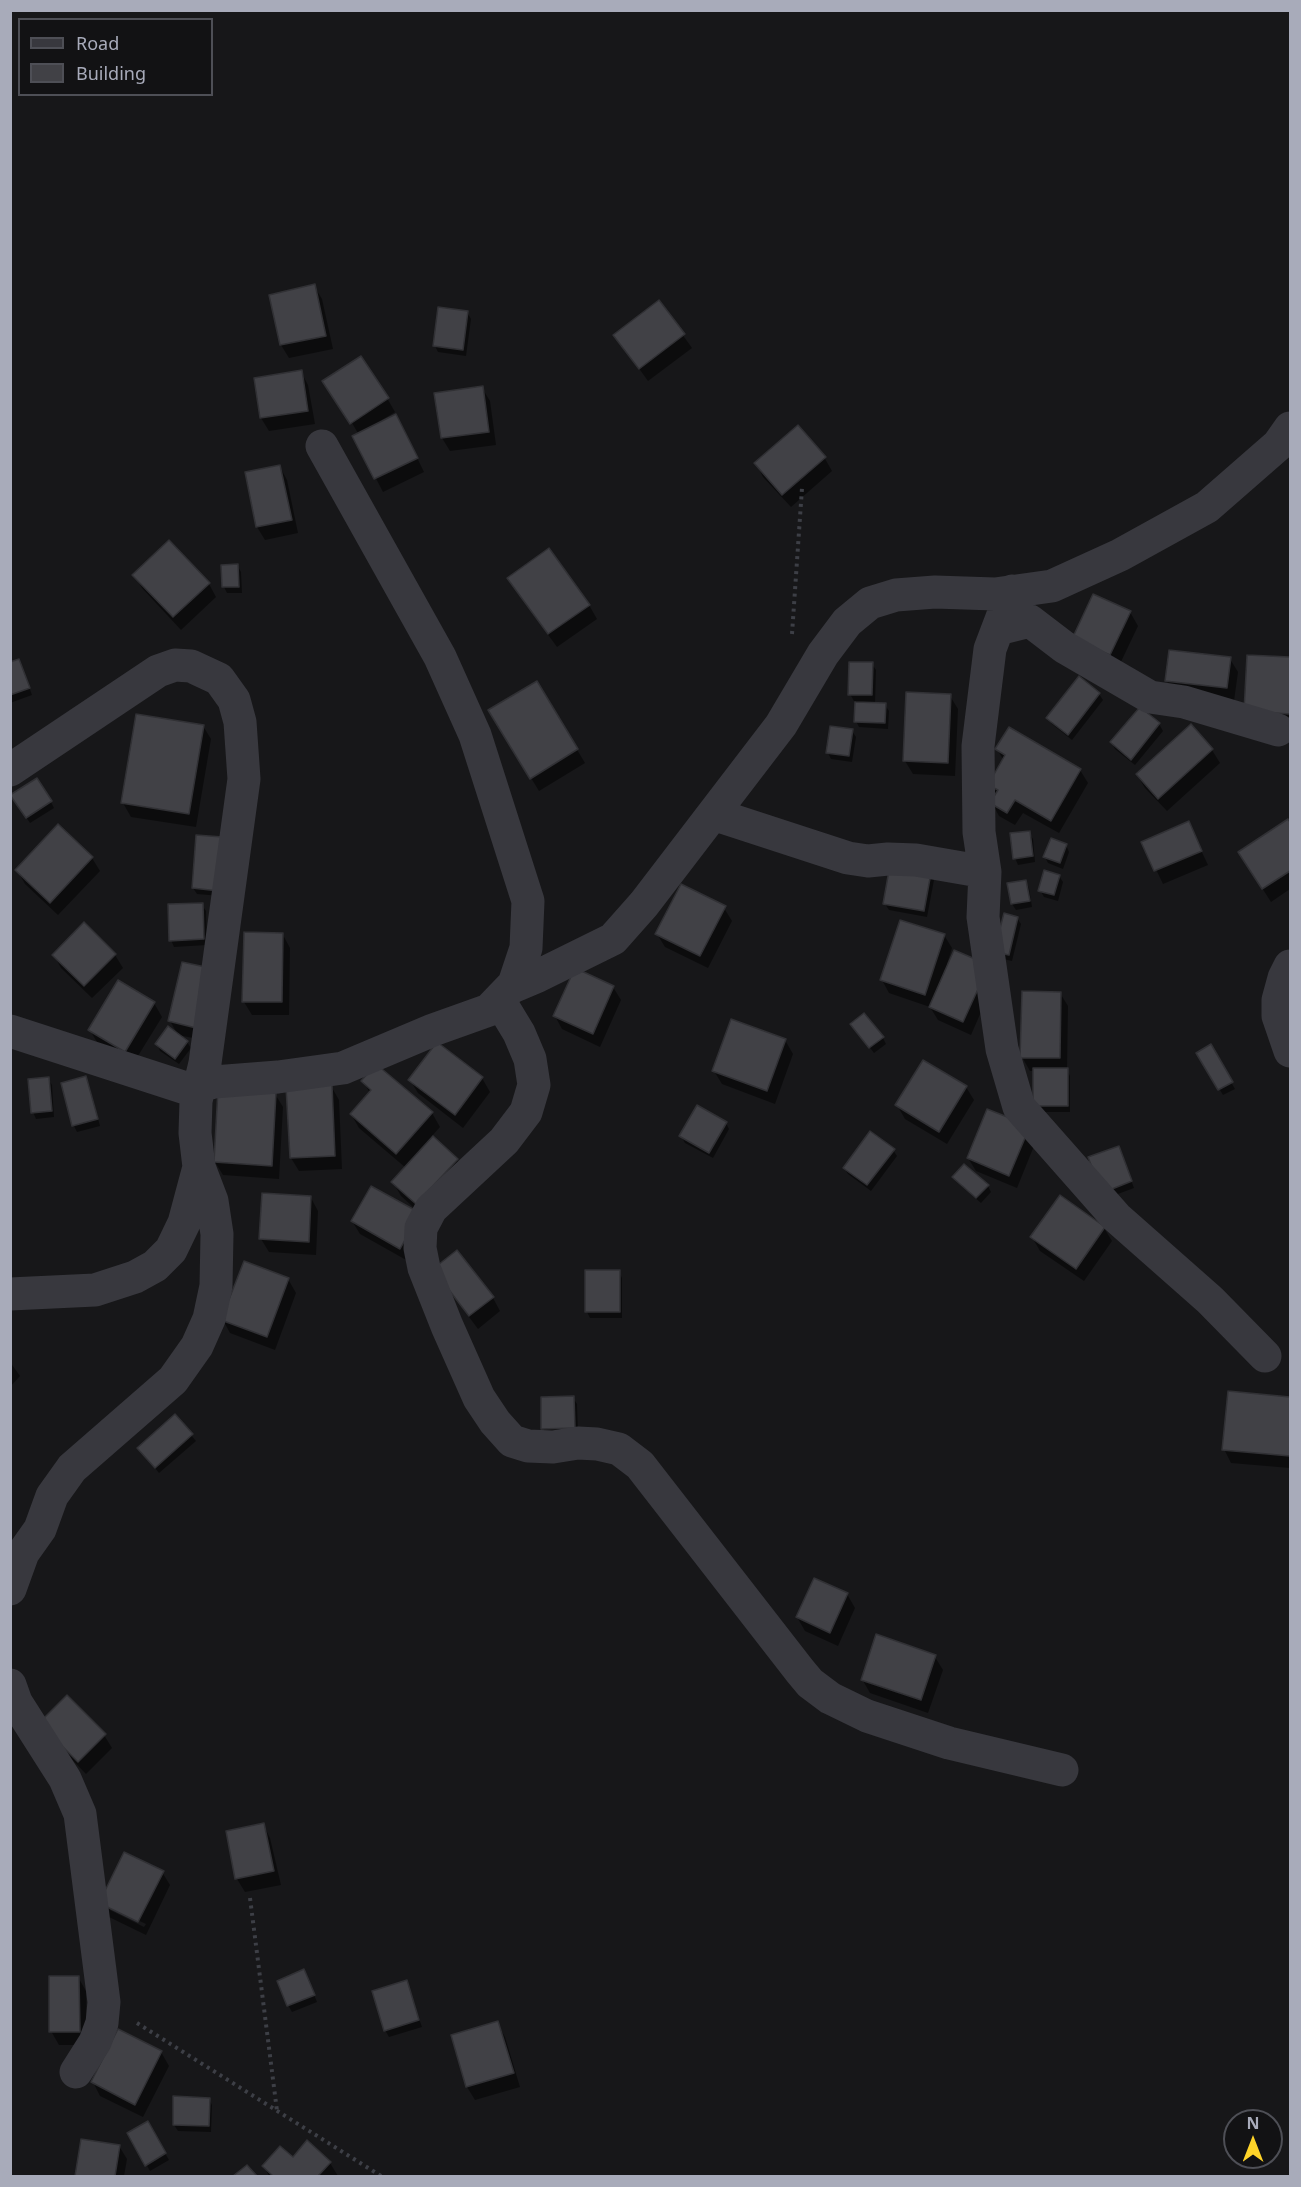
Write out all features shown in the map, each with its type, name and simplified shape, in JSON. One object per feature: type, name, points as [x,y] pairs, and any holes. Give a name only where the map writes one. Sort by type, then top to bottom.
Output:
[{"type":"street","points":[[505,993],[613,939],[644,904],[781,725],[823,654],[847,622],[870,603],[896,595],[995,594],[1052,586],[1120,555],[1207,507],[1278,444],[1290,428]]},
{"type":"street","points":[[10,1031],[199,1089],[214,1082],[278,1077],[343,1068],[433,1030],[489,1010],[514,984],[526,948],[528,901],[475,735],[440,657],[322,446]]},
{"type":"street","points":[[1012,591],[990,649],[978,746],[979,832],[985,872],[983,917],[1002,1049],[1019,1107],[1116,1217],[1210,1300],[1265,1356]]},
{"type":"street","points":[[998,629],[1030,621],[1064,646],[1150,697],[1184,702],[1278,730]]},
{"type":"street","points":[[10,770],[158,671],[175,665],[191,666],[219,679],[234,700],[240,722],[244,779],[205,1063],[199,1089],[195,1133],[199,1167],[212,1201],[217,1234],[216,1286],[209,1319],[197,1346],[173,1380],[72,1468],[52,1496],[40,1529],[23,1553],[10,1589]]},
{"type":"street","points":[[713,814],[848,858],[868,861],[916,860],[985,872]]},
{"type":"street","points":[[1290,966],[1278,1000],[1278,1016],[1290,1051]]},
{"type":"street","points":[[505,993],[530,1059],[534,1085],[526,1112],[504,1142],[431,1209],[422,1228],[420,1248],[424,1268],[447,1326],[479,1398],[495,1422],[512,1441],[528,1446],[597,1444],[619,1449],[640,1465],[800,1671],[810,1683],[830,1698],[867,1716],[949,1743],[1062,1770]]},
{"type":"street","points":[[10,1294],[95,1290],[135,1277],[155,1266],[171,1250],[184,1223],[199,1167]]},
{"type":"street","points":[[10,1685],[16,1702],[65,1779],[80,1814],[104,2002],[102,2023],[95,2042],[76,2072]]},
{"type":"path","points":[[792,636],[802,488]]},
{"type":"path","points":[[250,1898],[278,2112]]},
{"type":"path","points":[[104,2002],[381,2176]]},
{"type":"building","points":[[315,284],[326,336],[280,345],[269,295]]},
{"type":"building","points":[[659,300],[685,334],[639,369],[613,335]]},
{"type":"building","points":[[438,307],[468,311],[463,350],[433,346]]},
{"type":"building","points":[[361,356],[389,398],[350,424],[322,381]]},
{"type":"building","points":[[302,370],[308,411],[260,418],[254,378]]},
{"type":"building","points":[[483,386],[489,432],[441,438],[434,393]]},
{"type":"building","points":[[396,414],[418,458],[374,479],[352,436]]},
{"type":"building","points":[[798,425],[826,457],[782,495],[754,463]]},
{"type":"building","points":[[280,465],[292,520],[256,527],[245,472]]},
{"type":"building","points":[[169,540],[210,583],[173,617],[132,575]]},
{"type":"building","points":[[549,548],[590,605],[548,634],[507,578]]},
{"type":"building","points":[[238,564],[239,587],[222,587],[221,565]]},
{"type":"building","points":[[1093,594],[1131,611],[1110,655],[1072,639]]},
{"type":"building","points":[[1169,650],[1231,657],[1227,688],[1165,681]]},
{"type":"building","points":[[1247,655],[1290,657],[1290,714],[1244,711]]},
{"type":"building","points":[[19,659],[30,688],[10,695],[10,662]]},
{"type":"building","points":[[849,662],[873,662],[872,695],[848,695]]},
{"type":"building","points":[[1079,676],[1100,693],[1068,735],[1046,718]]},
{"type":"building","points":[[537,681],[578,749],[530,779],[488,710]]},
{"type":"building","points":[[906,692],[951,694],[948,763],[903,761]]},
{"type":"building","points":[[855,702],[886,703],[885,723],[854,722]]},
{"type":"building","points":[[1140,707],[1160,723],[1131,760],[1110,742]]},
{"type":"building","points":[[136,714],[204,725],[189,814],[121,803]]},
{"type":"building","points":[[1191,724],[1213,749],[1158,799],[1136,774]]},
{"type":"building","points":[[830,726],[853,729],[849,756],[826,753]]},
{"type":"building","points":[[1009,727],[1081,769],[1051,821],[1015,800],[1007,813],[990,803],[998,790],[988,785],[1005,755],[995,749]]},
{"type":"building","points":[[37,778],[52,801],[26,818],[10,795]]},
{"type":"building","points":[[1288,819],[1290,822],[1290,871],[1262,889],[1238,852]]},
{"type":"building","points":[[1189,821],[1202,851],[1154,871],[1141,842]]},
{"type":"building","points":[[58,824],[93,857],[50,903],[15,870]]},
{"type":"building","points":[[1030,831],[1033,856],[1013,859],[1010,833]]},
{"type":"building","points":[[196,835],[223,837],[219,891],[192,888]]},
{"type":"building","points":[[1051,838],[1067,844],[1060,863],[1043,857]]},
{"type":"building","points":[[890,865],[931,873],[924,911],[883,904]]},
{"type":"building","points":[[1044,870],[1060,875],[1054,895],[1038,891]]},
{"type":"building","points":[[1026,880],[1030,901],[1011,904],[1007,883]]},
{"type":"building","points":[[681,884],[726,906],[700,956],[655,934]]},
{"type":"building","points":[[203,903],[204,939],[169,941],[168,904]]},
{"type":"building","points":[[1004,913],[1018,917],[1009,955],[994,952]]},
{"type":"building","points":[[900,920],[945,934],[925,995],[880,980]]},
{"type":"building","points":[[84,922],[116,954],[84,986],[52,955]]},
{"type":"building","points":[[244,932],[283,933],[282,1002],[242,1002]]},
{"type":"building","points":[[954,950],[989,965],[963,1022],[929,1007]]},
{"type":"building","points":[[182,962],[210,968],[196,1028],[168,1021]]},
{"type":"building","points":[[575,968],[614,986],[593,1034],[553,1016]]},
{"type":"building","points":[[118,980],[155,1002],[125,1052],[88,1030]]},
{"type":"building","points":[[1022,991],[1061,992],[1060,1058],[1020,1058]]},
{"type":"building","points":[[864,1013],[884,1037],[869,1048],[850,1024]]},
{"type":"building","points":[[731,1019],[786,1039],[767,1091],[712,1071]]},
{"type":"building","points":[[168,1026],[188,1041],[175,1059],[155,1044]]},
{"type":"building","points":[[437,1042],[483,1077],[455,1115],[408,1080]]},
{"type":"building","points":[[1211,1044],[1233,1082],[1218,1090],[1196,1053]]},
{"type":"building","points":[[923,1060],[967,1086],[939,1132],[895,1105]]},
{"type":"building","points":[[376,1064],[433,1112],[396,1154],[350,1114],[371,1090],[361,1081]]},
{"type":"building","points":[[1033,1068],[1068,1068],[1068,1106],[1033,1106]]},
{"type":"building","points":[[86,1076],[98,1119],[72,1126],[61,1083]]},
{"type":"building","points":[[49,1077],[52,1111],[31,1113],[28,1079]]},
{"type":"building","points":[[332,1085],[335,1156],[290,1158],[286,1087]]},
{"type":"building","points":[[218,1089],[276,1093],[272,1166],[214,1162]]},
{"type":"building","points":[[697,1105],[727,1122],[709,1153],[679,1136]]},
{"type":"building","points":[[987,1109],[1030,1126],[1009,1176],[967,1158]]},
{"type":"building","points":[[870,1131],[895,1149],[867,1185],[843,1168]]},
{"type":"building","points":[[433,1136],[458,1159],[416,1204],[391,1182]]},
{"type":"building","points":[[1119,1146],[1132,1181],[1102,1193],[1088,1157]]},
{"type":"building","points":[[964,1164],[989,1185],[976,1198],[952,1177]]},
{"type":"building","points":[[371,1186],[420,1213],[400,1249],[351,1221]]},
{"type":"building","points":[[262,1193],[311,1196],[309,1242],[259,1239]]},
{"type":"building","points":[[1060,1195],[1105,1227],[1076,1269],[1030,1237]]},
{"type":"building","points":[[457,1250],[494,1297],[469,1316],[433,1269]]},
{"type":"building","points":[[244,1261],[289,1278],[267,1337],[221,1320]]},
{"type":"building","points":[[585,1270],[620,1270],[620,1312],[585,1312]]},
{"type":"building","points":[[1228,1391],[1290,1397],[1290,1456],[1222,1450]]},
{"type":"building","points":[[574,1396],[575,1428],[541,1429],[541,1397]]},
{"type":"building","points":[[175,1414],[193,1434],[155,1468],[137,1448]]},
{"type":"building","points":[[814,1578],[848,1593],[830,1633],[796,1617]]},
{"type":"building","points":[[876,1634],[936,1655],[921,1700],[861,1680]]},
{"type":"building","points":[[67,1695],[106,1734],[78,1762],[39,1723]]},
{"type":"building","points":[[264,1823],[274,1871],[235,1879],[226,1831]]},
{"type":"building","points":[[124,1852],[164,1871],[138,1922],[99,1903]]},
{"type":"building","points":[[304,1969],[315,1995],[287,2006],[277,1981]]},
{"type":"building","points":[[49,1976],[79,1976],[80,2032],[49,2032]]},
{"type":"building","points":[[407,1980],[419,2020],[384,2031],[372,1991]]},
{"type":"building","points":[[498,2021],[514,2073],[466,2087],[451,2035]]},
{"type":"building","points":[[118,2029],[162,2051],[135,2105],[91,2082]]},
{"type":"building","points":[[173,2096],[210,2098],[209,2126],[173,2125]]},
{"type":"building","points":[[148,2121],[166,2153],[145,2166],[127,2133]]},
{"type":"building","points":[[81,2139],[120,2145],[115,2176],[75,2176]]},
{"type":"building","points":[[307,2140],[331,2162],[318,2176],[273,2176],[262,2166],[280,2146],[293,2157]]},
{"type":"building","points":[[247,2165],[257,2176],[233,2176]]}]
